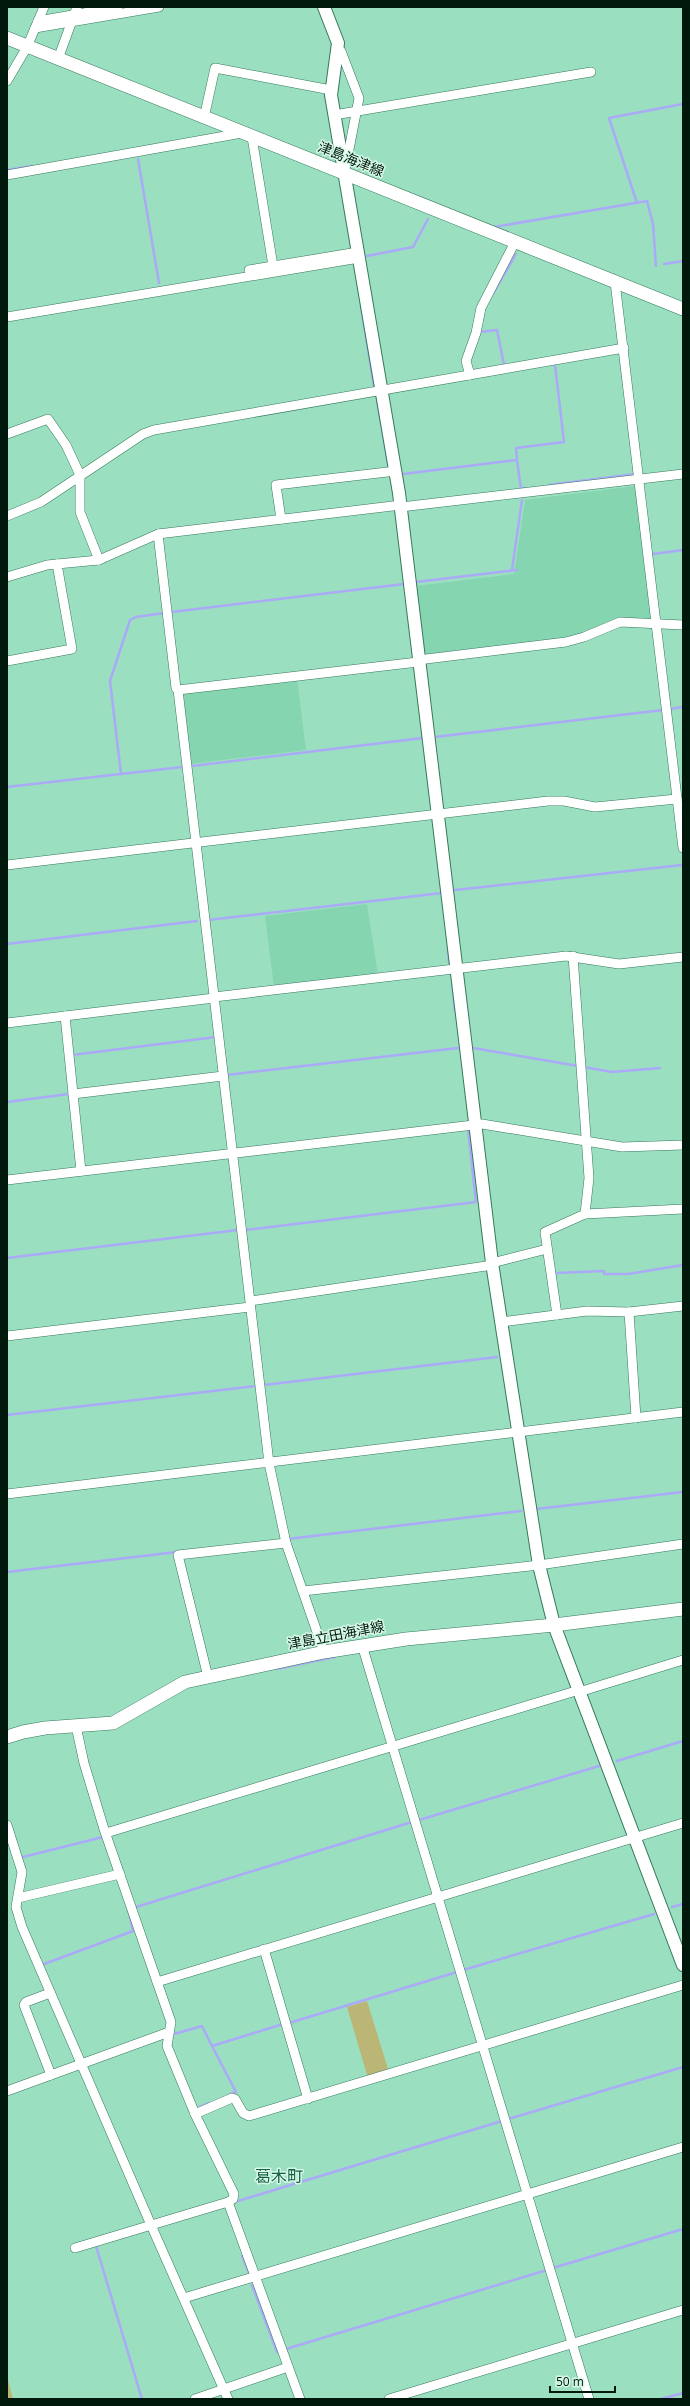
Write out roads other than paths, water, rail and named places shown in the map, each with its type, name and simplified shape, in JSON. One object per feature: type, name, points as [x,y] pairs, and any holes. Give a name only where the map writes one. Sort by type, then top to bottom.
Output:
[{"type":"main road","name":"津島海津線","points":[[7,38],[247,135],[345,169],[515,242],[683,309]]},
{"type":"main road","name":"津島立田海津線","points":[[7,1737],[23,1732],[113,1723],[185,1682],[324,1652],[362,1645],[554,1625],[683,1609]]},
{"type":"street","points":[[7,82],[27,47],[44,7]]},
{"type":"street","points":[[37,24],[74,14],[118,7]]},
{"type":"street","points":[[74,14],[159,7]]},
{"type":"street","points":[[324,7],[338,43],[331,90],[334,115],[345,169],[358,255],[401,506],[418,661],[457,968],[492,1264],[539,1566],[554,1625],[683,1965]]},
{"type":"street","points":[[58,59],[74,14]]},
{"type":"street","points":[[341,51],[358,94],[358,111],[345,169]]},
{"type":"street","points":[[204,118],[215,68],[331,90]]},
{"type":"street","points":[[334,115],[591,72]]},
{"type":"street","points":[[7,175],[247,135],[273,266]]},
{"type":"street","points":[[470,375],[466,361],[476,333],[481,308],[515,242]]},
{"type":"street","points":[[7,311],[273,266],[358,255]]},
{"type":"street","points":[[7,317],[358,255]]},
{"type":"street","points":[[615,282],[640,479],[683,848]]},
{"type":"street","points":[[7,516],[42,502],[143,434],[154,430],[624,348]]},
{"type":"street","points":[[7,434],[48,419],[66,445],[80,475],[80,512],[99,560]]},
{"type":"street","points":[[281,519],[276,485],[396,471]]},
{"type":"street","points":[[7,577],[47,565],[99,560],[158,534],[683,474]]},
{"type":"street","points":[[158,534],[176,688],[178,690],[269,1463],[286,1543],[324,1652]]},
{"type":"street","points":[[7,661],[72,649],[57,564]]},
{"type":"street","points":[[178,690],[566,642],[584,637],[620,622],[683,625]]},
{"type":"street","points":[[673,764],[683,762]]},
{"type":"street","points":[[7,865],[195,844],[548,801],[595,807],[677,799]]},
{"type":"street","points":[[573,956],[589,1178],[585,1214]]},
{"type":"street","points":[[7,1023],[457,968],[573,956],[619,964],[683,957]]},
{"type":"street","points":[[65,1016],[81,1171]]},
{"type":"street","points":[[73,1094],[223,1076]]},
{"type":"street","points":[[7,1180],[476,1124],[587,1140],[622,1147],[683,1145]]},
{"type":"street","points":[[557,1315],[553,1276],[546,1249],[545,1232],[585,1214],[683,1209]]},
{"type":"street","points":[[7,1336],[250,1304],[492,1264],[546,1249]]},
{"type":"street","points":[[501,1322],[587,1311],[629,1312],[683,1306]]},
{"type":"street","points":[[629,1312],[636,1418]]},
{"type":"street","points":[[7,1494],[683,1412]]},
{"type":"street","points":[[208,1677],[178,1555],[286,1543]]},
{"type":"street","points":[[303,1591],[539,1566],[683,1544]]},
{"type":"street","points":[[362,1645],[589,2399]]},
{"type":"street","points":[[106,1833],[683,1660]]},
{"type":"street","points":[[75,2248],[228,2202],[233,2199],[234,2194],[195,2114],[167,2046],[171,2022],[106,1833],[84,1763],[76,1726]]},
{"type":"street","points":[[157,1982],[437,1896],[683,1823]]},
{"type":"street","points":[[7,1825],[22,1872],[16,1907],[22,1927],[228,2399]]},
{"type":"street","points":[[18,1898],[120,1874]]},
{"type":"street","points":[[264,1949],[308,2098]]},
{"type":"street","points":[[195,2114],[232,2098],[235,2099],[243,2113],[249,2116],[683,1986]]},
{"type":"street","points":[[50,1993],[26,2002],[24,2005],[51,2075]]},
{"type":"street","points":[[7,2091],[169,2032]]},
{"type":"street","points":[[184,2298],[683,2147]]},
{"type":"street","points":[[228,2202],[300,2399]]},
{"type":"street","points":[[389,2399],[683,2310]]},
{"type":"street","points":[[195,2399],[288,2367]]},
{"type":"waterway","points":[[637,203],[609,118],[683,104]]},
{"type":"waterway","points":[[138,159],[159,283]]},
{"type":"waterway","points":[[7,170],[32,166]]},
{"type":"waterway","points":[[494,227],[647,201],[653,224],[656,266]]},
{"type":"waterway","points":[[367,256],[413,247],[428,219]]},
{"type":"waterway","points":[[493,294],[516,254]]},
{"type":"waterway","points":[[664,264],[683,261]]},
{"type":"waterway","points":[[361,306],[374,386]]},
{"type":"waterway","points":[[480,332],[497,330],[504,365]]},
{"type":"waterway","points":[[403,474],[517,460],[516,448],[564,442],[555,365]]},
{"type":"waterway","points":[[377,400],[389,469]]},
{"type":"waterway","points":[[517,460],[521,489],[524,488]]},
{"type":"waterway","points":[[549,485],[635,474]]},
{"type":"waterway","points":[[512,570],[522,500]]},
{"type":"waterway","points":[[653,554],[683,550]]},
{"type":"waterway","points":[[416,582],[517,570]]},
{"type":"waterway","points":[[172,612],[404,584]]},
{"type":"waterway","points":[[121,774],[110,681],[130,620],[136,617],[164,613]]},
{"type":"waterway","points":[[670,709],[683,707]]},
{"type":"waterway","points":[[435,737],[663,710]]},
{"type":"waterway","points":[[192,766],[423,738]]},
{"type":"waterway","points":[[7,787],[182,767]]},
{"type":"waterway","points":[[455,890],[682,865]]},
{"type":"waterway","points":[[208,920],[442,893]]},
{"type":"waterway","points":[[7,944],[197,921]]},
{"type":"waterway","points":[[448,949],[449,962]]},
{"type":"waterway","points":[[452,980],[455,1011]]},
{"type":"waterway","points":[[72,1055],[216,1037]]},
{"type":"waterway","points":[[227,1075],[458,1048]]},
{"type":"waterway","points":[[473,1048],[578,1066]]},
{"type":"waterway","points":[[584,1067],[612,1072],[660,1068]]},
{"type":"waterway","points":[[7,1102],[69,1094],[69,1092]]},
{"type":"waterway","points":[[245,1230],[476,1202],[468,1129]]},
{"type":"waterway","points":[[7,1258],[238,1230]]},
{"type":"waterway","points":[[557,1273],[604,1271],[604,1274],[628,1274],[683,1265]]},
{"type":"waterway","points":[[264,1385],[497,1357]]},
{"type":"waterway","points":[[7,1415],[257,1386]]},
{"type":"waterway","points":[[536,1509],[683,1492]]},
{"type":"waterway","points":[[288,1539],[521,1511]]},
{"type":"waterway","points":[[7,1572],[177,1552]]},
{"type":"waterway","points":[[277,1669],[335,1657]]},
{"type":"waterway","points":[[617,1761],[683,1741]]},
{"type":"waterway","points":[[419,1820],[599,1766]]},
{"type":"waterway","points":[[136,1907],[412,1822]]},
{"type":"waterway","points":[[23,1857],[103,1837]]},
{"type":"waterway","points":[[672,1907],[683,1904]]},
{"type":"waterway","points":[[44,1964],[133,1931],[128,1909]]},
{"type":"waterway","points":[[463,1970],[654,1914]]},
{"type":"waterway","points":[[289,2023],[457,1972]]},
{"type":"waterway","points":[[174,2034],[202,2026],[212,2046],[283,2024]]},
{"type":"waterway","points":[[212,2046],[236,2092],[228,2095]]},
{"type":"waterway","points":[[508,2119],[683,2067]]},
{"type":"waterway","points":[[200,2107],[209,2103]]},
{"type":"waterway","points":[[238,2201],[502,2121]]},
{"type":"waterway","points":[[553,2268],[683,2229]]},
{"type":"waterway","points":[[96,2246],[142,2399]]},
{"type":"waterway","points":[[242,2256],[249,2273]]},
{"type":"waterway","points":[[286,2349],[547,2270]]},
{"type":"waterway","points":[[252,2285],[277,2352]]},
{"type":"waterway","points":[[661,2399],[683,2393]]},
{"type":"district","name":"葛木町","points":[[279,2176]]}]
